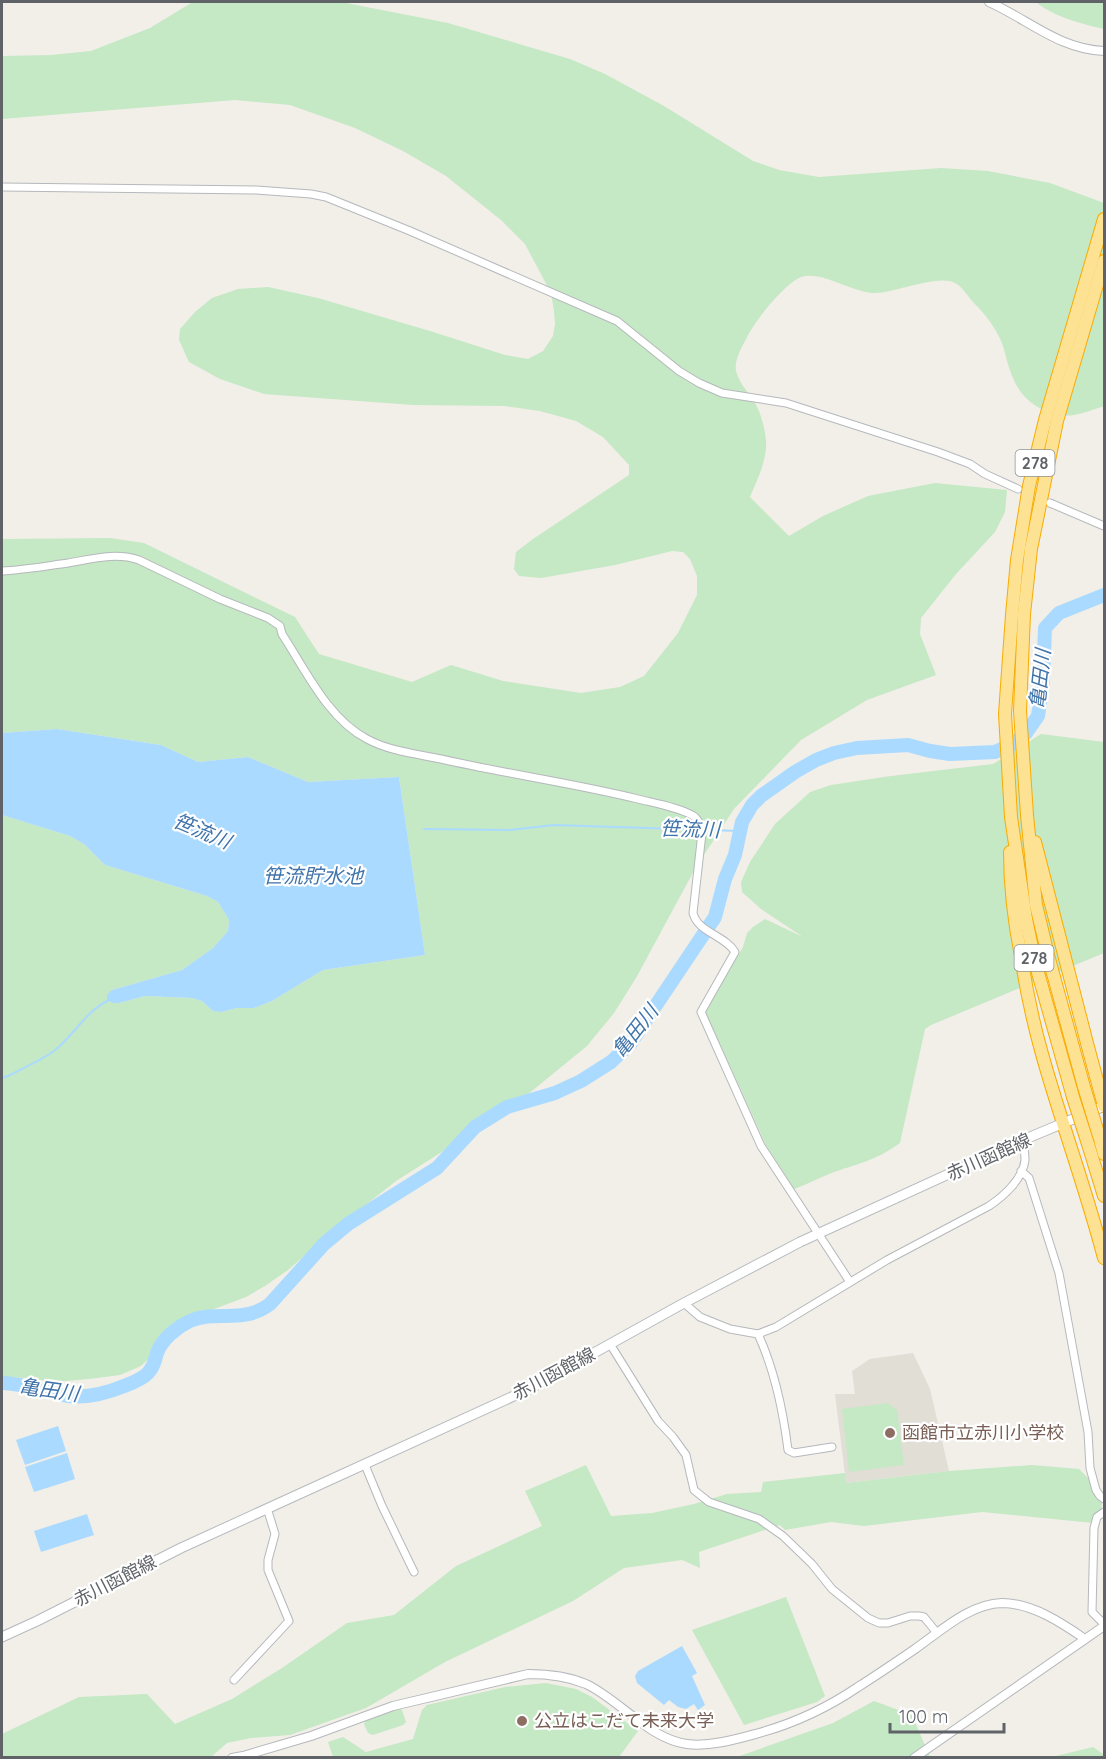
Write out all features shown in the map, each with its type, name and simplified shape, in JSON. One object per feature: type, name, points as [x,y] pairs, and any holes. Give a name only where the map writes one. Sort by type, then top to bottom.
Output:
[{"type":"highway","name":"278","points":[[1104,219],[1045,420],[1029,486],[1017,560],[1005,714],[1011,817],[1026,919],[1035,962],[1073,1097],[1104,1196]]},
{"type":"highway","name":"278","points":[[1104,261],[1057,422],[1033,538],[1024,614],[1020,711],[1036,905],[1104,1154]]},
{"type":"highway","points":[[1027,815],[1104,1106]]},
{"type":"highway","points":[[1011,817],[1010,874],[1013,911],[1034,1024],[1104,1258]]},
{"type":"main road","name":"赤川函館線","points":[[2,1637],[181,1548],[529,1389],[684,1303],[819,1233],[1023,1140],[1104,1106]]},
{"type":"street","points":[[989,2],[1061,42],[1080,48],[1104,51]]},
{"type":"street","points":[[2,187],[256,190],[326,197],[610,317],[679,371],[722,393],[786,403],[970,464],[985,474],[1018,489]]},
{"type":"street","points":[[1050,503],[1104,526]]},
{"type":"street","points":[[2,571],[109,556],[139,560],[220,599],[268,618],[280,626],[282,634],[336,716],[355,733],[368,740],[398,750],[658,804],[693,816],[699,821],[702,833],[694,918],[701,927],[731,945],[735,952],[701,1012],[761,1146],[850,1282]]},
{"type":"street","points":[[684,1303],[700,1317],[730,1329],[758,1334],[776,1327],[921,1241],[989,1206],[1009,1189],[1021,1171],[1025,1163],[1023,1140]]},
{"type":"street","points":[[1021,1171],[1029,1178],[1059,1273],[1088,1432],[1090,1468],[1096,1490],[1104,1499]]},
{"type":"street","points":[[758,1334],[769,1358],[783,1416],[788,1450],[794,1453],[832,1447]]},
{"type":"street","points":[[609,1344],[658,1421],[674,1437],[686,1455],[694,1490],[709,1502],[759,1519],[783,1536],[812,1564],[832,1589],[868,1618],[879,1623],[888,1623],[910,1616],[924,1617],[938,1633]]},
{"type":"street","points":[[365,1465],[414,1572]]},
{"type":"street","points":[[234,1680],[289,1621],[268,1570],[268,1560],[275,1534],[267,1508]]},
{"type":"street","points":[[914,1758],[1104,1625],[1092,1612],[1094,1528],[1097,1517],[1104,1512]]},
{"type":"street","points":[[232,1758],[311,1736],[393,1706],[528,1674],[548,1674],[585,1684],[646,1725],[675,1741],[697,1744],[731,1740],[813,1714],[857,1688],[957,1619],[977,1609],[1004,1603],[1028,1608],[1066,1626],[1085,1639]]},
{"type":"shaded area","name":"函館市立赤川小学校","points":[[913,1353],[930,1389],[949,1471],[846,1483],[835,1394],[855,1394],[852,1371],[870,1359]]},
{"type":"green space","points":[[341,2],[448,23],[570,59],[605,74],[664,106],[753,161],[779,170],[819,177],[941,168],[988,171],[1050,183],[1104,203],[1104,406],[1065,416],[1046,411],[1030,401],[1017,387],[1002,343],[993,327],[958,284],[947,281],[927,282],[875,293],[857,290],[828,279],[809,276],[801,277],[787,287],[751,330],[736,362],[736,371],[762,419],[765,436],[766,448],[763,463],[750,497],[789,536],[823,516],[868,496],[935,483],[1007,490],[1005,512],[995,532],[956,574],[921,618],[920,634],[936,675],[867,700],[801,740],[734,809],[696,867],[636,978],[614,1013],[587,1046],[511,1108],[396,1181],[288,1270],[265,1286],[246,1297],[201,1314],[183,1326],[141,1366],[120,1375],[89,1379],[54,1382],[15,1377],[2,1379],[2,815],[70,836],[84,844],[105,865],[207,896],[218,902],[229,920],[228,931],[213,948],[182,970],[112,990],[119,1003],[145,996],[192,998],[202,1001],[213,1011],[221,1012],[237,1008],[254,1008],[272,1001],[323,970],[425,955],[399,777],[308,782],[248,757],[198,762],[161,745],[57,729],[2,733],[2,539],[110,538],[144,543],[295,617],[319,654],[412,682],[451,665],[503,681],[581,693],[620,687],[644,676],[678,633],[697,595],[697,576],[690,559],[683,552],[672,551],[615,565],[541,578],[519,576],[514,569],[516,552],[629,475],[629,465],[603,437],[576,421],[540,411],[505,406],[413,405],[264,394],[220,379],[189,362],[179,340],[180,329],[212,298],[238,289],[268,287],[318,298],[505,355],[528,359],[543,351],[553,336],[555,324],[551,293],[525,244],[501,220],[446,176],[403,151],[355,128],[290,105],[235,100],[2,119],[2,56],[91,51],[150,28],[191,3]]},
{"type":"green space","points":[[1036,2],[1104,2],[1104,29],[1060,16]]},
{"type":"green space","points":[[1041,734],[1104,742],[1104,953],[925,1029],[900,1143],[876,1157],[794,1189],[766,1145],[705,1011],[743,947],[747,933],[753,927],[765,919],[803,937],[761,909],[742,892],[741,882],[750,862],[775,824],[810,792],[831,785],[993,764]]},
{"type":"green space","points":[[888,1403],[897,1410],[904,1465],[849,1472],[842,1409]]},
{"type":"green space","points":[[586,1465],[611,1516],[652,1513],[727,1494],[761,1492],[763,1482],[845,1473],[846,1483],[949,1471],[1032,1465],[1079,1469],[1103,1493],[1101,1511],[1093,1523],[982,1512],[864,1526],[831,1522],[785,1530],[780,1525],[699,1552],[700,1568],[682,1560],[624,1568],[573,1601],[445,1662],[366,1708],[290,1735],[251,1738],[227,1743],[211,1757],[2,1757],[2,1734],[79,1697],[147,1694],[175,1724],[232,1699],[347,1623],[394,1615],[456,1566],[542,1526],[525,1491]]},
{"type":"green space","points":[[786,1597],[825,1696],[817,1702],[744,1725],[692,1630]]},
{"type":"green space","name":"公立はこだて未来大学","points":[[546,1683],[576,1689],[592,1697],[638,1731],[619,1757],[333,1757],[328,1742],[343,1737],[366,1752],[413,1739],[422,1710],[427,1705],[505,1687]]},
{"type":"green space","points":[[874,1701],[912,1715],[930,1757],[734,1758],[833,1723]]},
{"type":"green space","points":[[398,1708],[402,1710],[406,1722],[403,1725],[373,1735],[368,1733],[364,1724],[366,1719]]},
{"type":"green space","points":[[1093,1747],[1104,1757],[1052,1757]]},
{"type":"water","name":"笹流貯水池","points":[[57,729],[161,745],[198,762],[248,757],[308,782],[399,777],[425,955],[323,970],[272,1001],[254,1008],[213,1011],[202,1001],[192,998],[145,996],[119,1003],[107,1000],[107,995],[112,990],[182,970],[213,948],[228,931],[229,920],[218,902],[207,896],[105,865],[84,844],[70,836],[2,815],[2,733]]},
{"type":"water","points":[[58,1426],[66,1451],[25,1465],[16,1440]]},
{"type":"water","points":[[67,1453],[75,1479],[34,1492],[25,1467]]},
{"type":"water","points":[[87,1514],[94,1535],[41,1552],[34,1531]]},
{"type":"water","points":[[682,1646],[697,1673],[692,1676],[705,1705],[698,1710],[694,1704],[686,1709],[678,1707],[669,1700],[664,1705],[637,1683],[635,1676],[638,1671]]},
{"type":"waterway","name":"亀田川","points":[[2,1383],[69,1396],[97,1394],[130,1384],[152,1368],[159,1348],[166,1338],[190,1321],[210,1316],[249,1314],[270,1304],[324,1244],[348,1224],[437,1168],[475,1127],[507,1107],[555,1093],[581,1081],[611,1062],[630,1044],[715,917],[725,879],[735,855],[742,822],[752,805],[761,796],[816,760],[857,748],[908,745],[950,754],[995,752],[1011,745],[1026,733],[1038,716],[1043,681],[1045,628],[1059,613],[1104,595]]},
{"type":"waterway","name":"笹流川","points":[[424,829],[510,830],[554,825],[740,831]]},
{"type":"waterway","points":[[2,1078],[54,1051],[94,1010],[109,1000]]},
{"type":"place","name":"函館市立赤川小学校","points":[[890,1433]]},
{"type":"place","name":"公立はこだて未来大学","points":[[522,1721]]}]
